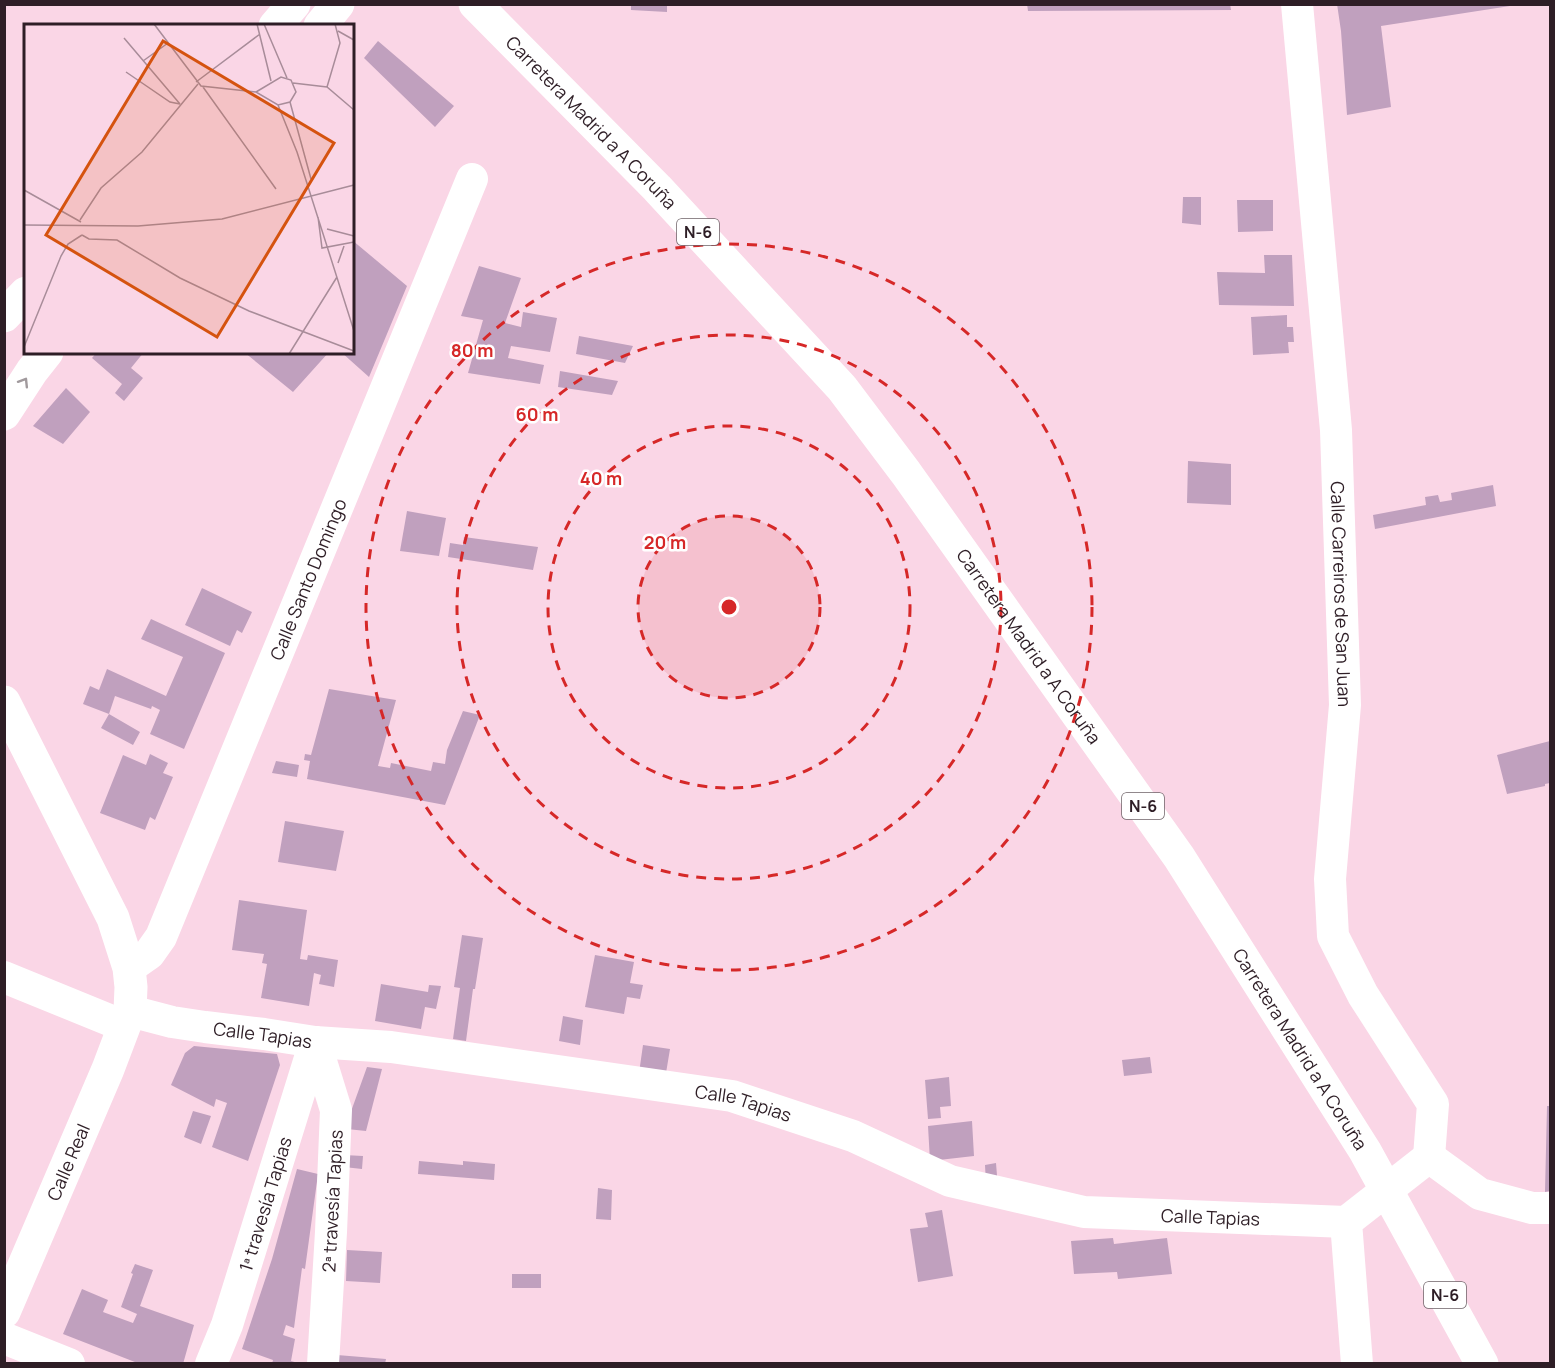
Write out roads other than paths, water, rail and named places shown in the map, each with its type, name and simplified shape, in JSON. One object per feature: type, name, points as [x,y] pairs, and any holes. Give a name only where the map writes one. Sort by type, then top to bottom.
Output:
[{"type":"main road","points":[[277,24],[294,4]]},
{"type":"main road","points":[[322,24],[338,4]]},
{"type":"main road","name":"Carretera Madrid a A Coruña","points":[[475,4],[657,188],[842,388],[906,473],[1179,857],[1365,1151],[1482,1364]]},
{"type":"main road","points":[[4,316],[24,295]]},
{"type":"main road","points":[[4,414],[45,354]]},
{"type":"main road","points":[[4,702],[113,918],[129,968],[131,987],[127,1018]]},
{"type":"main road","name":"Calle Real","points":[[4,1312],[127,1018]]},
{"type":"street","name":"Calle Carreiros de San Juan","points":[[1297,4],[1336,430],[1345,705],[1330,879],[1333,936],[1363,995],[1433,1104],[1430,1157]]},
{"type":"street","name":"Calle Santo Domingo","points":[[129,968],[148,954],[161,937],[472,179]]},
{"type":"street","name":"Calle Tapias","points":[[4,977],[127,1018],[315,1042],[391,1047],[732,1096],[853,1136],[950,1181],[1084,1212],[1346,1222]]},
{"type":"street","name":"1ª travesía Tapias","points":[[211,1364],[227,1324],[315,1042]]},
{"type":"street","name":"2ª travesía Tapias","points":[[315,1042],[336,1110],[323,1364]]},
{"type":"street","points":[[1357,1364],[1346,1222],[1430,1157],[1480,1194],[1532,1208],[1551,1208]]},
{"type":"street","points":[[4,1338],[69,1364]]}]
